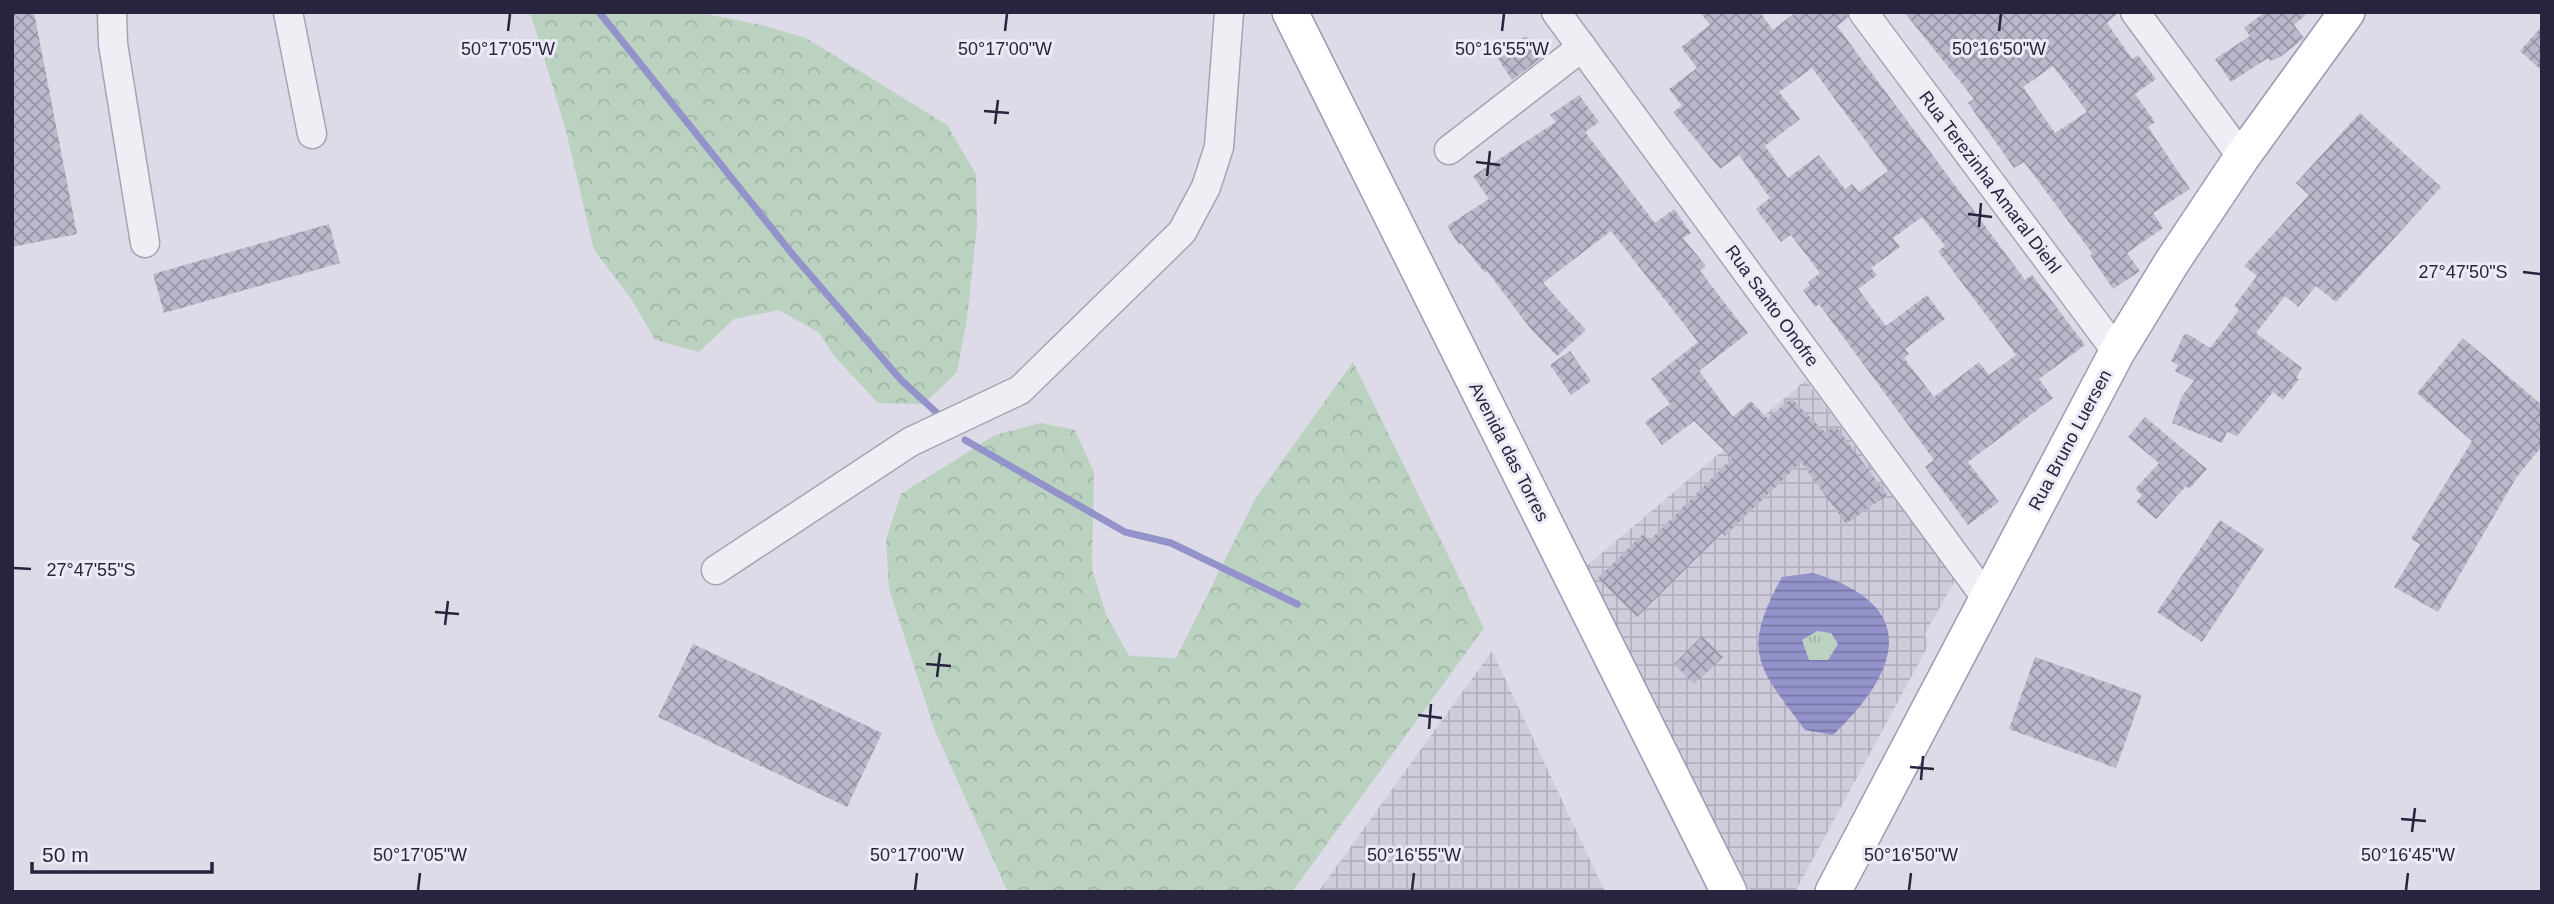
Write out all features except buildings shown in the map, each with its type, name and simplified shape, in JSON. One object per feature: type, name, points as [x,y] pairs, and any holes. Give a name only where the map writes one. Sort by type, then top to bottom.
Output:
[{"type":"main road","name":"Avenida das Torres","points":[[1290,12],[1729,892]]},
{"type":"main road","name":"Rua Bruno Luersen","points":[[1833,892],[2117,352],[2172,262],[2242,158],[2347,12]]},
{"type":"street","points":[[112,12],[113,44],[145,243]]},
{"type":"street","points":[[288,12],[312,134]]},
{"type":"street","points":[[716,570],[910,442],[1020,390],[1182,232],[1206,187],[1219,147],[1229,12]]},
{"type":"street","name":"Rua Santo Onofre","points":[[1556,12],[1987,599]]},
{"type":"street","name":"Rua Terezinha Amaral Diehl","points":[[1863,12],[2117,352]]},
{"type":"street","points":[[2135,12],[2242,158]]},
{"type":"street","points":[[1449,150],[1582,47]]},
{"type":"shaded area","points":[[1806,380],[1955,580],[1925,634],[1928,646],[1795,892],[1751,892],[1583,569]]},
{"type":"shaded area","points":[[1492,651],[1605,892],[1318,892]]},
{"type":"green space","points":[[530,12],[697,12],[761,25],[806,38],[947,125],[976,174],[977,225],[967,319],[957,372],[924,404],[878,403],[835,357],[819,333],[779,310],[734,319],[699,352],[655,340],[632,300],[594,250],[565,127]]},
{"type":"green space","points":[[1353,362],[1484,628],[1292,892],[1008,892],[935,731],[889,589],[886,539],[901,494],[995,435],[1041,423],[1075,430],[1094,472],[1092,569],[1106,614],[1129,656],[1176,658],[1255,499]]},
{"type":"green space","points":[[1817,631],[1831,633],[1838,645],[1828,660],[1809,660],[1802,640]]},
{"type":"water","points":[[1813,573],[1848,586],[1871,603],[1885,621],[1889,642],[1885,664],[1874,687],[1833,735],[1805,730],[1766,674],[1760,658],[1758,642],[1761,624],[1782,577]],"holes":[[[1817,631],[1831,633],[1838,644],[1828,660],[1809,660],[1802,640]]]},
{"type":"waterway","points":[[599,12],[793,255],[901,380],[937,413]]},
{"type":"waterway","points":[[965,440],[1125,532],[1171,543],[1297,604]]}]
